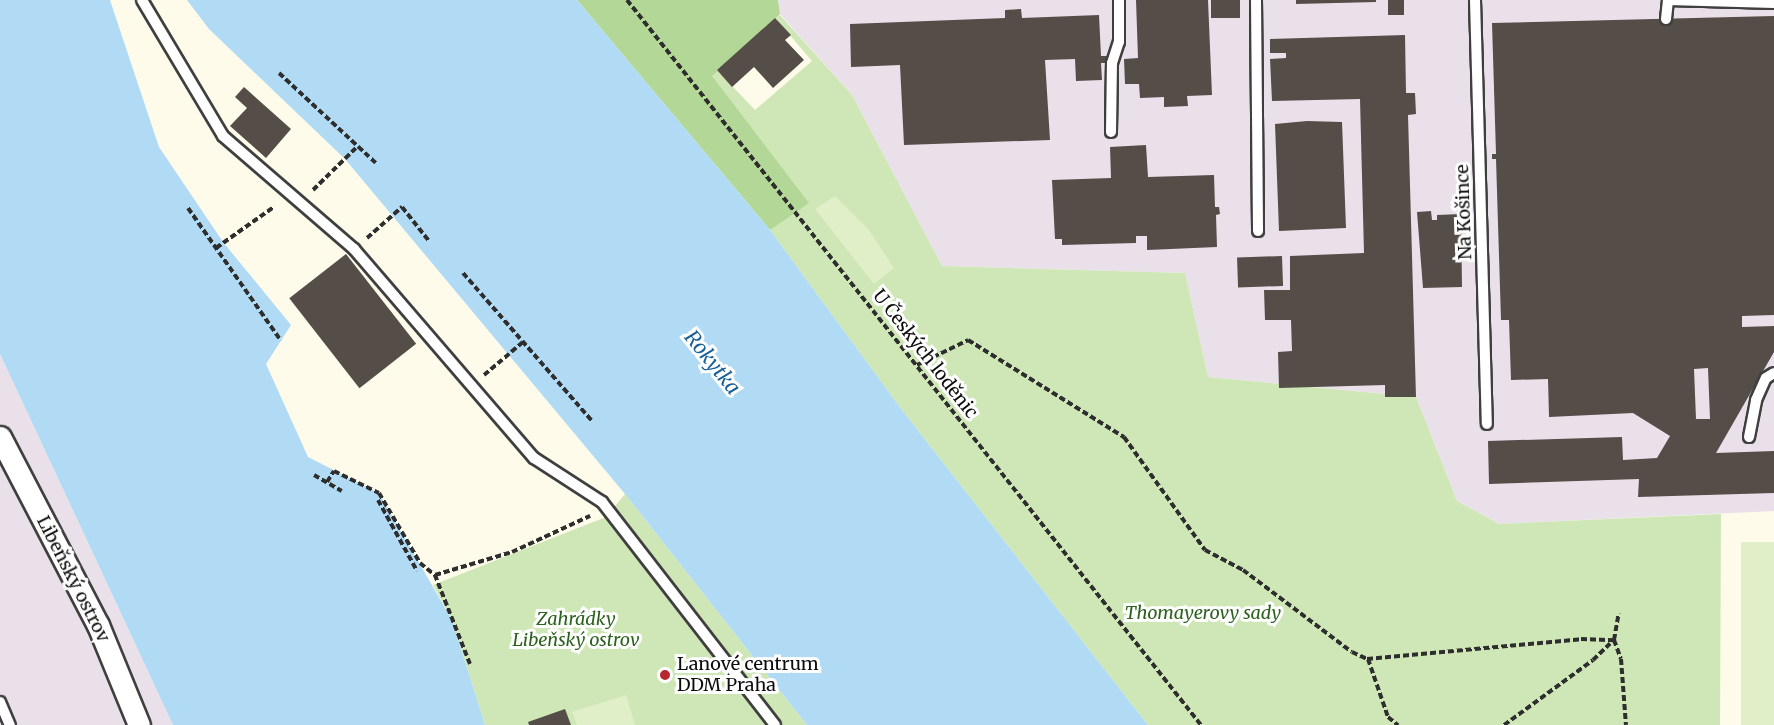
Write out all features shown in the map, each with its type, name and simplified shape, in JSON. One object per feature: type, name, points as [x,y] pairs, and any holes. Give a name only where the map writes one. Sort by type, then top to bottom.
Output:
[{"type":"street","name":"Libeňský ostrov","points":[[0,437],[98,625],[139,725]]},
{"type":"lane","points":[[142,0],[222,136],[291,195],[302,201],[354,249],[469,387],[534,458],[607,508],[775,725]]},
{"type":"lane","points":[[1112,132],[1112,63],[1119,42],[1119,0]]},
{"type":"lane","points":[[1256,0],[1258,231]]},
{"type":"lane","name":"Na Košince","points":[[1474,0],[1487,424]]},
{"type":"lane","points":[[1666,19],[1668,0],[1774,3]]},
{"type":"lane","points":[[1749,437],[1756,400],[1766,378],[1774,373]]},
{"type":"lane","points":[[0,702],[10,725]]},
{"type":"path","name":"U Českých loděnic","points":[[627,0],[1201,725]]},
{"type":"path","points":[[279,73],[376,163]]},
{"type":"path","points":[[302,201],[358,146]]},
{"type":"path","points":[[216,248],[291,195]]},
{"type":"path","points":[[354,249],[402,207],[429,241]]},
{"type":"path","points":[[188,208],[280,341]]},
{"type":"path","points":[[463,273],[592,421]]},
{"type":"path","points":[[917,365],[968,340],[1124,437],[1205,550],[1243,570],[1352,652],[1367,659],[1581,639],[1614,640]]},
{"type":"path","points":[[469,387],[523,342]]},
{"type":"path","points":[[327,482],[334,471],[379,493],[420,563],[435,575],[470,664]]},
{"type":"path","points":[[314,475],[342,491]]},
{"type":"path","points":[[378,500],[417,571]]},
{"type":"path","points":[[435,575],[512,552],[607,508]]},
{"type":"path","points":[[414,566],[420,563]]},
{"type":"path","points":[[1619,613],[1614,640],[1621,659],[1626,725]]},
{"type":"path","points":[[1504,725],[1593,660],[1614,640]]},
{"type":"path","points":[[1367,659],[1388,717],[1398,725]]},
{"type":"shaded area","points":[[778,0],[1774,0],[1774,511],[1499,524],[1457,501],[1416,397],[1208,377],[1185,273],[942,266],[852,95],[780,14]]},
{"type":"shaded area","points":[[0,354],[115,601],[173,725],[0,725]]},
{"type":"green space","points":[[577,0],[778,0],[780,14],[712,76],[809,203],[770,230]]},
{"type":"green space","name":"Thomayerovy sady","points":[[780,15],[852,95],[942,266],[1185,273],[1208,377],[1416,397],[1457,501],[1499,524],[1721,514],[1720,725],[1148,725],[902,410],[770,230],[808,202],[711,76],[717,70],[755,110],[812,61],[775,18]]},
{"type":"green space","points":[[835,196],[869,230],[894,268],[874,284],[815,209]]},
{"type":"green space","name":"Zahrádky Libeňský ostrov","points":[[625,494],[807,725],[485,725],[452,620],[433,585],[606,517]]},
{"type":"green space","points":[[1741,542],[1774,542],[1774,725],[1741,725]]},
{"type":"green space","points":[[626,695],[635,725],[577,725],[572,712]]},
{"type":"water","points":[[0,0],[110,0],[159,147],[223,242],[291,325],[266,364],[308,457],[379,493],[452,620],[485,725],[173,725],[0,354]]},
{"type":"water","name":"Rokytka","points":[[187,0],[577,0],[770,230],[902,410],[1148,725],[807,725],[625,494],[345,159],[209,29]]},
{"type":"building","points":[[1136,0],[1208,0],[1212,95],[1187,96],[1188,106],[1164,107],[1164,97],[1140,98],[1139,84],[1125,84],[1124,59],[1138,58]]},
{"type":"building","points":[[1211,0],[1240,0],[1240,18],[1211,18]]},
{"type":"building","points":[[1296,0],[1376,0],[1376,2],[1296,4]]},
{"type":"building","points":[[1388,0],[1404,0],[1404,15],[1388,15]]},
{"type":"building","points":[[1021,9],[1022,18],[1099,15],[1101,56],[1107,56],[1108,63],[1101,63],[1102,80],[1076,81],[1075,59],[1045,60],[1050,140],[904,145],[900,65],[851,67],[850,24],[1005,18],[1005,10]]},
{"type":"building","points":[[1774,16],[1774,315],[1742,316],[1742,327],[1774,326],[1774,352],[1716,453],[1774,451],[1774,493],[1638,497],[1639,479],[1489,484],[1488,441],[1622,437],[1623,460],[1657,458],[1670,436],[1633,413],[1549,417],[1548,379],[1511,380],[1509,320],[1501,320],[1496,159],[1492,159],[1492,154],[1496,154],[1492,23]],"holes":[[[1708,368],[1710,419],[1696,419],[1694,369]]]},
{"type":"building","points":[[775,18],[791,35],[785,40],[804,60],[773,88],[754,67],[732,87],[717,70]]},
{"type":"building","points":[[1405,35],[1406,93],[1415,93],[1416,114],[1408,115],[1416,397],[1385,397],[1385,385],[1279,388],[1278,352],[1292,351],[1291,320],[1265,320],[1264,290],[1290,290],[1290,256],[1364,253],[1360,99],[1272,101],[1270,59],[1286,58],[1286,53],[1270,53],[1270,39]]},
{"type":"building","points":[[244,87],[291,129],[266,158],[230,126],[247,108],[235,97]]},
{"type":"building","points":[[1307,121],[1342,122],[1346,228],[1279,231],[1275,124]]},
{"type":"building","points":[[1146,145],[1148,177],[1214,175],[1215,207],[1219,207],[1220,214],[1216,215],[1217,247],[1147,250],[1147,236],[1136,236],[1136,243],[1062,245],[1062,239],[1055,239],[1052,180],[1111,178],[1110,147]]},
{"type":"building","points":[[1431,211],[1432,220],[1437,220],[1437,215],[1461,214],[1462,287],[1423,288],[1417,212]]},
{"type":"building","points":[[346,254],[416,344],[359,388],[289,298]]},
{"type":"building","points":[[1282,256],[1283,286],[1238,288],[1237,258]]},
{"type":"building","points":[[565,709],[571,725],[529,725],[528,722]]},
{"type":"place","name":"Lanové centrum DDM Praha","points":[[665,675]]}]
